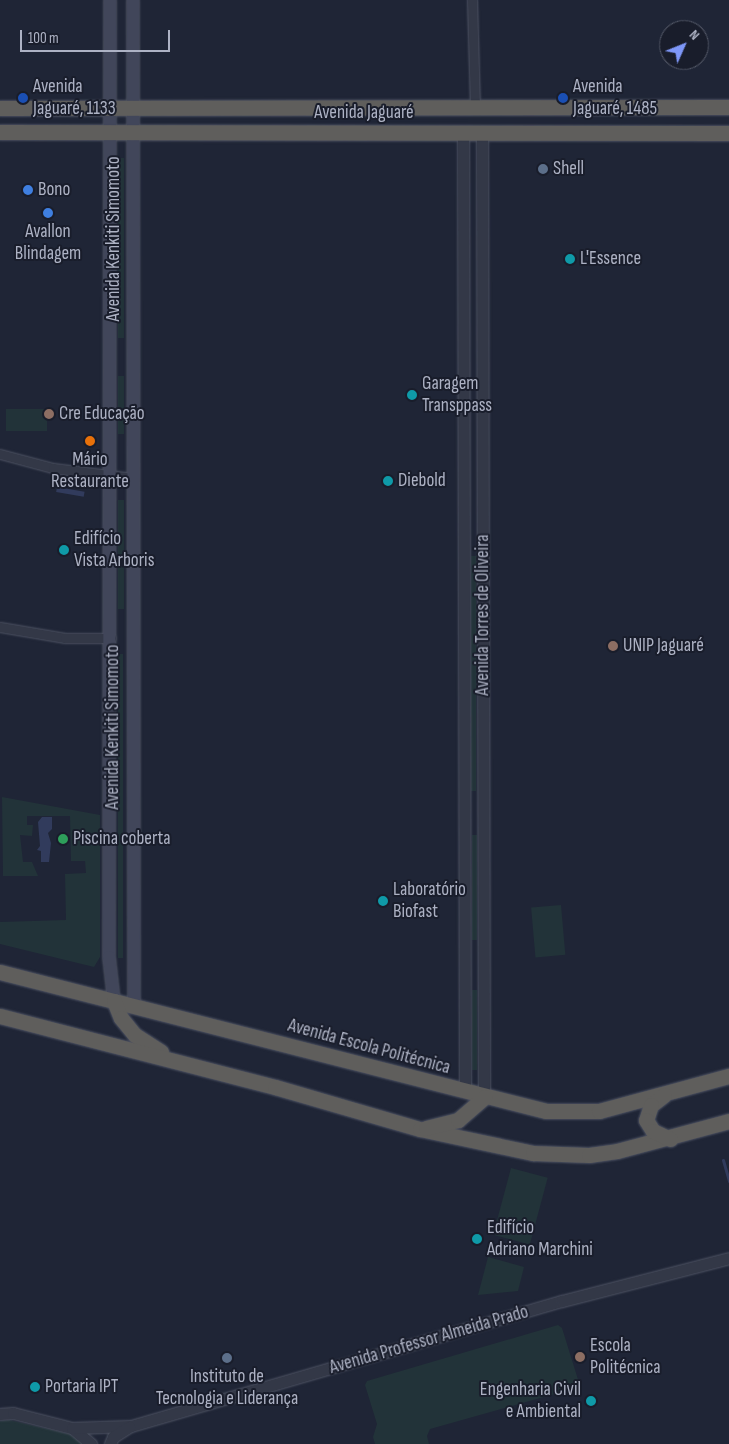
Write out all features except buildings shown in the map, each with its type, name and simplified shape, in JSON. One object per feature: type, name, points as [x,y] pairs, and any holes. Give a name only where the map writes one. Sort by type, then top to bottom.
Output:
[{"type":"highway","name":"Avenida Jaguaré","points":[[0,108],[729,107]]},
{"type":"highway","name":"Avenida Jaguaré","points":[[0,132],[729,133]]},
{"type":"highway","name":"Avenida Escola Politécnica","points":[[0,972],[484,1097],[546,1111],[576,1113],[599,1111],[729,1076]]},
{"type":"highway","points":[[114,1001],[121,1018],[135,1035],[178,1062]]},
{"type":"highway","points":[[0,1016],[178,1062],[420,1129],[490,1146],[558,1155],[588,1156],[670,1139],[729,1120]]},
{"type":"highway","points":[[665,1094],[651,1106],[646,1120],[653,1131],[670,1139]]},
{"type":"highway","points":[[420,1129],[458,1120],[484,1097]]},
{"type":"main road","name":"Avenida Kenkiti Simomoto","points":[[110,0],[111,638],[109,742],[110,980],[114,1001]]},
{"type":"main road","name":"Avenida Kenkiti Simomoto","points":[[133,0],[132,742],[134,1006]]},
{"type":"main road","points":[[110,356],[132,356]]},
{"type":"main road","points":[[109,742],[132,742]]},
{"type":"street","points":[[472,0],[475,107]]},
{"type":"street","name":"Avenida Torres de Oliveira","points":[[462,132],[465,1092]]},
{"type":"street","name":"Avenida Torres de Oliveira","points":[[482,132],[484,1097]]},
{"type":"street","points":[[463,370],[483,370]]},
{"type":"street","points":[[0,454],[53,468],[110,477],[132,478]]},
{"type":"street","points":[[464,455],[483,455]]},
{"type":"street","points":[[464,538],[483,540]]},
{"type":"street","points":[[0,627],[65,638],[111,638]]},
{"type":"street","points":[[465,961],[484,960]]},
{"type":"street","name":"Avenida Professor Almeida Prado","points":[[72,1428],[131,1426],[562,1301],[729,1258]]},
{"type":"street","points":[[0,1414],[13,1413],[72,1428],[91,1444]]},
{"type":"street","name":"Avenida Professor Almeida Prado","points":[[110,1444],[114,1437],[131,1426]]},
{"type":"shaded area","points":[[118,158],[124,158],[124,338],[118,338]]},
{"type":"shaded area","points":[[118,376],[124,376],[124,434],[118,434]]},
{"type":"shaded area","points":[[6,409],[47,409],[47,431],[6,431]]},
{"type":"shaded area","points":[[118,500],[124,500],[124,609],[118,609]]},
{"type":"shaded area","points":[[471,556],[476,556],[476,791],[471,791]]},
{"type":"shaded area","points":[[118,654],[123,654],[123,958],[118,958]]},
{"type":"shaded area","points":[[2,797],[100,815],[100,957],[94,967],[0,944],[0,922],[66,920],[65,874],[86,873],[85,861],[71,861],[70,816],[27,816],[27,825],[33,825],[32,836],[20,835],[23,862],[32,862],[38,876],[3,876]]},
{"type":"shaded area","points":[[472,835],[477,835],[477,940],[472,940]]},
{"type":"shaded area","points":[[561,905],[565,955],[535,957],[531,908]]},
{"type":"shaded area","points":[[472,990],[477,990],[477,1070],[472,1070]]},
{"type":"shaded area","points":[[511,1168],[548,1178],[530,1244],[493,1235]]},
{"type":"shaded area","points":[[488,1257],[524,1267],[518,1291],[478,1295]]},
{"type":"shaded area","points":[[558,1325],[562,1328],[580,1386],[430,1429],[427,1436],[429,1444],[375,1444],[373,1437],[377,1424],[365,1385],[367,1381]]},
{"type":"shaded area","points":[[9,1420],[70,1434],[84,1444],[0,1444],[0,1421]]},
{"type":"water","points":[[57,487],[85,492],[84,497],[56,492]]},
{"type":"water","points":[[42,817],[52,817],[52,829],[48,833],[51,843],[49,862],[41,862],[41,851],[37,850],[40,846],[38,822]]},
{"type":"waterway","points":[[723,1160],[729,1181]]},
{"type":"place","name":"Avenida Jaguaré, 1133","points":[[23,98]]},
{"type":"place","name":"Avenida Jaguaré, 1485","points":[[563,98]]},
{"type":"place","name":"Shell","points":[[543,169]]},
{"type":"place","name":"Bono","points":[[28,190]]},
{"type":"place","name":"Avallon Blindagem","points":[[48,213]]},
{"type":"place","name":"L'Essence","points":[[570,259]]},
{"type":"place","name":"Garagem Transppass","points":[[412,395]]},
{"type":"place","name":"Cre Educação","points":[[49,414]]},
{"type":"place","name":"Mário Restaurante","points":[[90,441]]},
{"type":"place","name":"Diebold","points":[[388,481]]},
{"type":"place","name":"Edifício Vista Arboris","points":[[64,550]]},
{"type":"place","name":"UNIP Jaguaré","points":[[613,646]]},
{"type":"place","name":"Piscina coberta","points":[[63,839]]},
{"type":"place","name":"Laboratório Biofast","points":[[383,901]]},
{"type":"place","name":"Edifício Adriano Marchini","points":[[477,1239]]},
{"type":"place","name":"Escola Politécnica","points":[[580,1357]]},
{"type":"place","name":"Instituto de Tecnologia e Liderança","points":[[227,1358]]},
{"type":"place","name":"Portaria IPT","points":[[35,1387]]},
{"type":"place","name":"Engenharia Civil e Ambiental","points":[[591,1401]]}]
